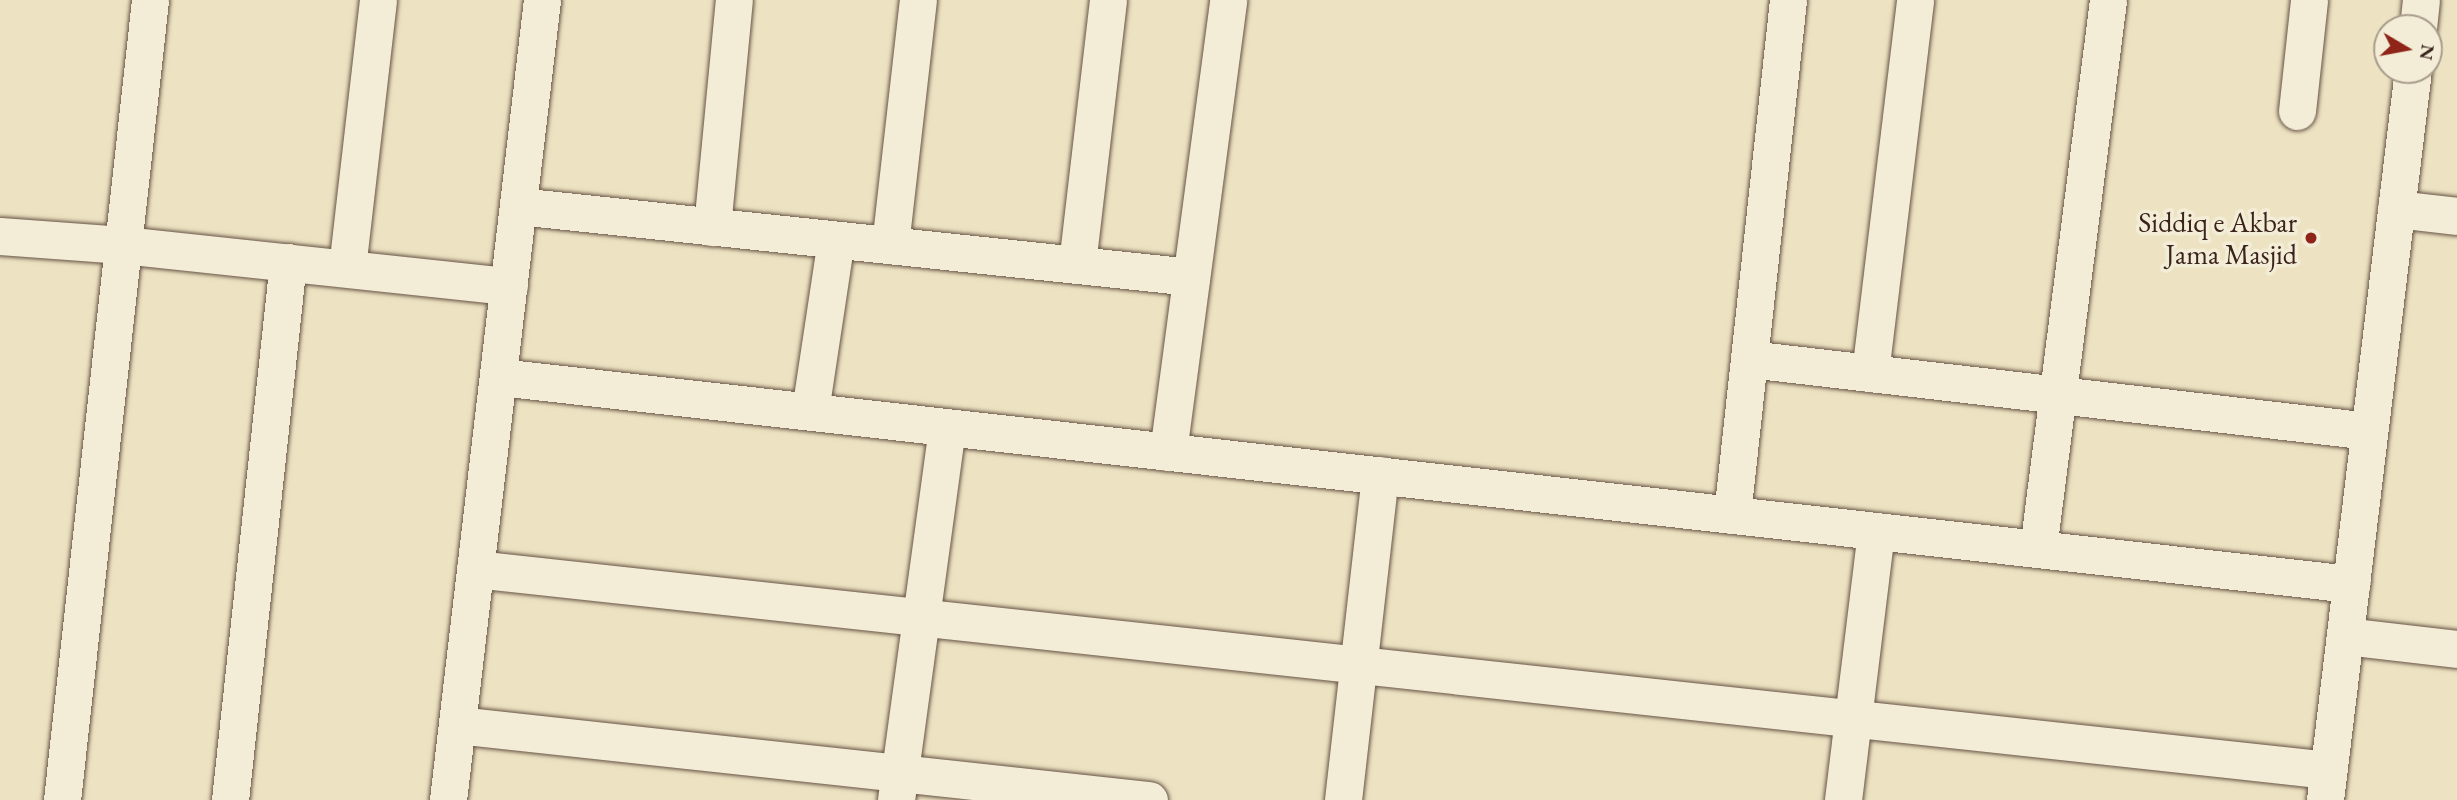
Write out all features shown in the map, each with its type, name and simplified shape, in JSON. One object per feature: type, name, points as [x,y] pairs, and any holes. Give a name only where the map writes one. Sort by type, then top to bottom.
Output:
[{"type":"street","points":[[62,800],[150,0]]},
{"type":"street","points":[[347,268],[378,0]]},
{"type":"street","points":[[448,800],[542,0]]},
{"type":"street","points":[[712,226],[734,0]]},
{"type":"street","points":[[890,245],[918,0]]},
{"type":"street","points":[[1077,264],[1108,0]]},
{"type":"street","points":[[1168,452],[1228,0]]},
{"type":"street","points":[[1732,514],[1788,0]]},
{"type":"street","points":[[1870,373],[1915,0]]},
{"type":"street","points":[[2038,549],[2108,0]]},
{"type":"street","points":[[2297,111],[2309,0]]},
{"type":"street","points":[[475,569],[1854,718],[2327,785],[2411,84]]},
{"type":"street","points":[[518,206],[1191,277]]},
{"type":"street","points":[[2396,209],[2457,216]]},
{"type":"street","points":[[0,236],[123,245],[509,286]]},
{"type":"street","points":[[810,411],[836,240]]},
{"type":"street","points":[[230,800],[288,262]]},
{"type":"street","points":[[1749,359],[2370,431]]},
{"type":"street","points":[[499,377],[2351,584]]},
{"type":"street","points":[[897,787],[947,427]]},
{"type":"street","points":[[1343,800],[1380,475]]},
{"type":"street","points":[[1843,800],[1877,531]]},
{"type":"street","points":[[2345,636],[2457,649]]},
{"type":"street","points":[[457,725],[897,787],[1149,800]]},
{"type":"place","name":"Siddiq e Akbar Jama Masjid","points":[[2311,238]]}]
